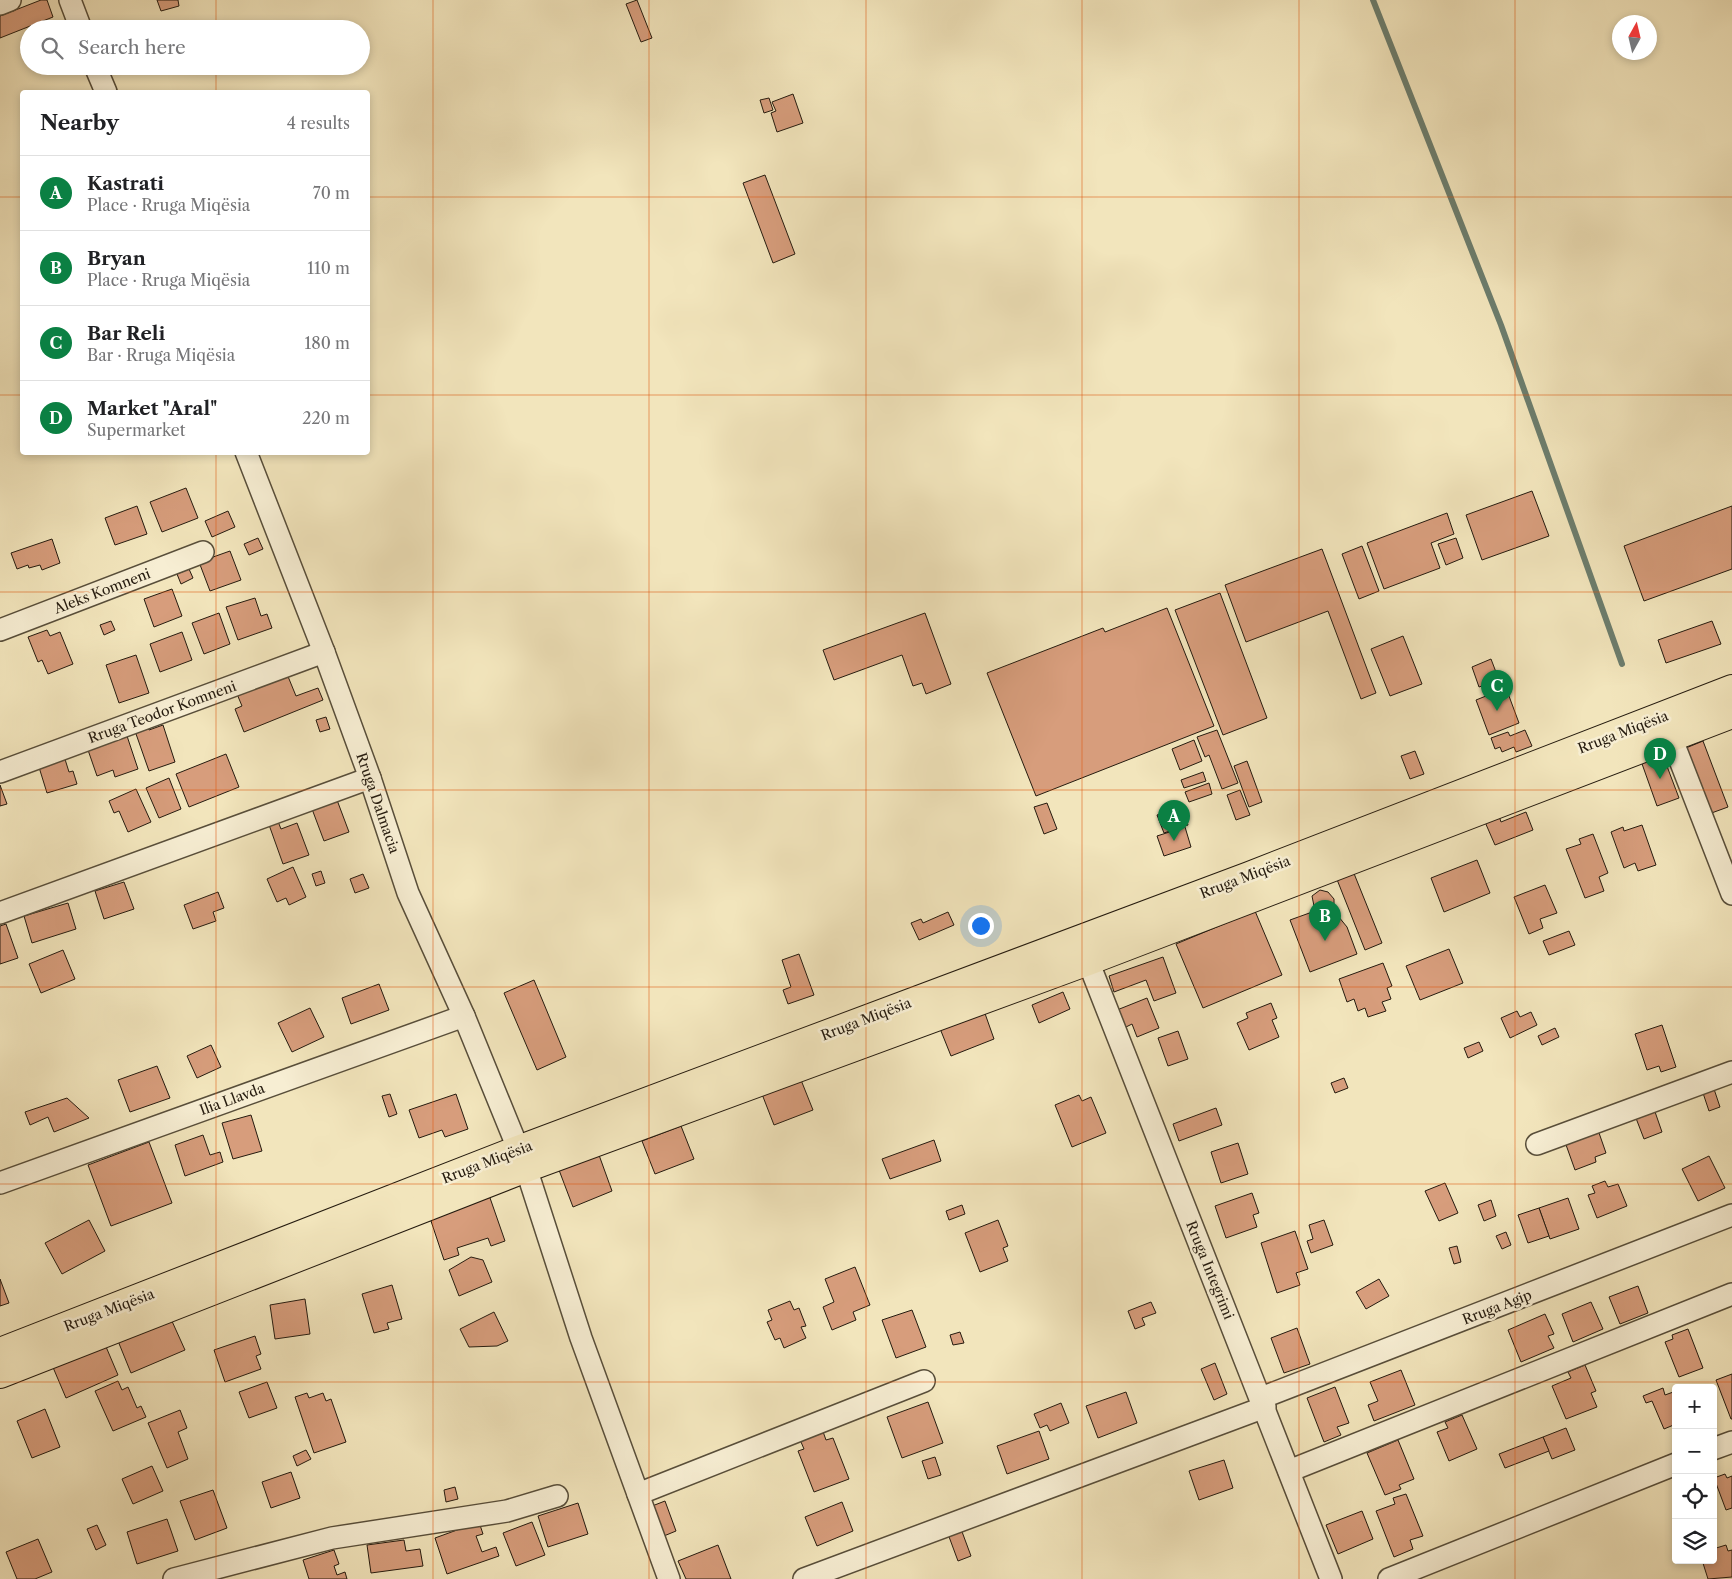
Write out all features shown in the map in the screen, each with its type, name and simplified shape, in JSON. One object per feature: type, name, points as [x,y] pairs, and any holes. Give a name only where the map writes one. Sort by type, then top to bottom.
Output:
[{"type":"main road","name":"Rruga Miqësia","points":[[0,1352],[522,1159],[1732,689]]},
{"type":"main road","name":"Rruga Miqësia","points":[[0,1374],[522,1159],[1088,961],[1732,714]]},
{"type":"street","points":[[0,4],[10,0]]},
{"type":"street","points":[[70,0],[78,20]]},
{"type":"street","points":[[99,75],[105,90]]},
{"type":"street","name":"Rruga Dalmacia","points":[[247,455],[324,652],[370,778],[408,893],[464,1016],[522,1159],[581,1338],[669,1579]]},
{"type":"street","name":"Aleks Komneni","points":[[0,630],[203,552]]},
{"type":"street","name":"Rruga Teodor Komneni","points":[[0,772],[324,652]]},
{"type":"street","points":[[1671,737],[1732,894]]},
{"type":"street","points":[[0,913],[370,778]]},
{"type":"street","name":"Rruga Integrimi","points":[[1088,961],[1331,1579]]},
{"type":"street","name":"Ilia Llavda","points":[[0,1183],[464,1016]]},
{"type":"street","points":[[1537,1144],[1732,1072]]},
{"type":"street","name":"Rruga Agip","points":[[804,1579],[1263,1403],[1732,1215]]},
{"type":"street","points":[[1289,1471],[1732,1294]]},
{"type":"street","points":[[638,1494],[924,1381]]},
{"type":"street","points":[[1717,1448],[1732,1442]]},
{"type":"street","points":[[1389,1579],[1672,1466]]},
{"type":"street","points":[[174,1579],[332,1538],[507,1511],[557,1496]]},
{"type":"building","points":[[41,0],[47,0],[53,17],[45,20],[20,20],[20,30],[0,38],[0,16]]},
{"type":"building","points":[[157,0],[178,0],[179,6],[161,11]]},
{"type":"building","points":[[637,0],[652,38],[641,42],[626,4]]},
{"type":"building","points":[[793,94],[803,123],[777,132],[771,113],[776,111],[772,102]]},
{"type":"building","points":[[769,98],[773,110],[764,113],[760,100]]},
{"type":"building","points":[[765,175],[795,254],[773,263],[743,183]]},
{"type":"building","points":[[186,488],[198,518],[162,532],[150,502]]},
{"type":"building","points":[[1532,491],[1549,536],[1482,560],[1466,515]]},
{"type":"building","points":[[137,506],[147,534],[115,545],[105,518]]},
{"type":"building","points":[[1732,506],[1732,569],[1644,601],[1624,546]]},
{"type":"building","points":[[228,511],[235,527],[212,537],[205,521]]},
{"type":"building","points":[[1447,513],[1454,534],[1431,543],[1440,568],[1384,589],[1367,543]]},
{"type":"building","points":[[258,538],[263,549],[249,555],[244,544]]},
{"type":"building","points":[[1456,538],[1463,558],[1446,565],[1438,544]]},
{"type":"building","points":[[52,539],[60,563],[42,570],[40,565],[29,568],[28,565],[17,569],[11,553]]},
{"type":"building","points":[[1362,546],[1379,591],[1359,599],[1342,554]]},
{"type":"building","points":[[1322,549],[1376,693],[1361,699],[1328,611],[1246,642],[1225,585]]},
{"type":"building","points":[[230,551],[241,580],[210,591],[199,562]]},
{"type":"building","points":[[189,569],[193,578],[181,584],[177,574]]},
{"type":"building","points":[[172,589],[182,616],[154,627],[144,599]]},
{"type":"building","points":[[1220,593],[1267,718],[1223,735],[1175,610]]},
{"type":"building","points":[[255,598],[261,616],[267,614],[272,628],[238,640],[226,607]]},
{"type":"building","points":[[1167,608],[1214,726],[1036,796],[987,673],[1103,628],[1105,632]]},
{"type":"building","points":[[219,613],[230,644],[204,654],[192,623]]},
{"type":"building","points":[[925,613],[951,684],[926,694],[922,683],[913,686],[902,655],[834,680],[823,650]]},
{"type":"building","points":[[111,621],[115,630],[104,635],[100,625]]},
{"type":"building","points":[[1712,621],[1721,644],[1666,663],[1658,640]]},
{"type":"building","points":[[47,630],[50,636],[60,632],[73,664],[48,674],[42,660],[38,662],[28,637]]},
{"type":"building","points":[[182,632],[192,660],[160,672],[150,644]]},
{"type":"building","points":[[1403,636],[1422,684],[1390,696],[1371,649]]},
{"type":"building","points":[[136,655],[149,693],[119,703],[106,665]]},
{"type":"building","points":[[1491,659],[1499,680],[1479,687],[1472,667]]},
{"type":"building","points":[[287,674],[296,696],[318,688],[323,700],[244,732],[235,709],[242,706],[237,694]]},
{"type":"building","points":[[1506,688],[1519,723],[1489,735],[1476,700]]},
{"type":"building","points":[[326,717],[330,729],[320,732],[316,720]]},
{"type":"building","points":[[163,725],[175,762],[149,771],[135,731],[147,726],[149,730]]},
{"type":"building","points":[[1217,730],[1238,783],[1222,789],[1209,755],[1205,757],[1197,737]]},
{"type":"building","points":[[1525,730],[1532,746],[1516,752],[1514,747],[1502,752],[1500,747],[1495,749],[1491,738],[1508,732],[1510,736]]},
{"type":"building","points":[[127,736],[138,769],[115,777],[113,770],[97,776],[88,750]]},
{"type":"building","points":[[1194,740],[1202,761],[1180,770],[1172,749]]},
{"type":"building","points":[[1703,741],[1728,807],[1706,815],[1681,750]]},
{"type":"building","points":[[1415,751],[1424,774],[1410,779],[1401,756]]},
{"type":"building","points":[[1662,753],[1679,798],[1657,806],[1641,761]]},
{"type":"building","points":[[226,754],[239,787],[189,807],[176,774]]},
{"type":"building","points":[[64,756],[69,772],[73,771],[77,784],[47,793],[38,764]]},
{"type":"building","points":[[1247,761],[1262,802],[1249,807],[1234,766]]},
{"type":"building","points":[[1203,772],[1206,781],[1184,788],[1181,780]]},
{"type":"building","points":[[169,778],[181,809],[159,818],[146,788]]},
{"type":"building","points":[[1209,783],[1212,794],[1189,802],[1185,792]]},
{"type":"building","points":[[0,785],[7,804],[0,806]]},
{"type":"building","points":[[136,789],[151,822],[128,832],[119,811],[114,813],[109,801]]},
{"type":"building","points":[[1240,790],[1250,815],[1236,820],[1227,795]]},
{"type":"building","points":[[337,800],[349,832],[324,841],[312,809]]},
{"type":"building","points":[[1047,803],[1057,829],[1044,834],[1034,807]]},
{"type":"building","points":[[1182,806],[1188,825],[1164,833],[1157,815]]},
{"type":"building","points":[[1526,812],[1533,830],[1495,845],[1485,822],[1499,816],[1501,822]]},
{"type":"building","points":[[277,819],[281,829],[297,823],[309,855],[283,864],[268,822]]},
{"type":"building","points":[[1642,825],[1656,865],[1638,871],[1635,863],[1624,868],[1611,832],[1623,827],[1624,831]]},
{"type":"building","points":[[1185,827],[1191,847],[1164,856],[1157,836]]},
{"type":"building","points":[[1593,834],[1608,873],[1599,877],[1604,891],[1585,898],[1566,849],[1581,844],[1579,839]]},
{"type":"building","points":[[1477,860],[1490,893],[1444,912],[1431,878]]},
{"type":"building","points":[[293,867],[306,897],[289,905],[286,898],[277,902],[267,879]]},
{"type":"building","points":[[321,871],[325,883],[316,886],[312,874]]},
{"type":"building","points":[[1353,871],[1382,943],[1365,950],[1336,877]]},
{"type":"building","points":[[363,874],[369,888],[355,893],[350,879]]},
{"type":"building","points":[[124,882],[134,909],[104,919],[95,891]]},
{"type":"building","points":[[1545,885],[1557,913],[1540,919],[1543,928],[1529,934],[1514,897]]},
{"type":"building","points":[[1320,890],[1328,892],[1334,899],[1334,911],[1347,927],[1357,954],[1310,972],[1290,920],[1315,911],[1312,896]]},
{"type":"building","points":[[218,892],[224,908],[213,912],[216,921],[193,929],[184,905]]},
{"type":"building","points":[[68,903],[76,929],[32,943],[24,916]]},
{"type":"building","points":[[1255,911],[1282,975],[1203,1008],[1176,944]]},
{"type":"building","points":[[948,912],[954,925],[919,940],[911,923],[921,919],[923,923]]},
{"type":"building","points":[[6,924],[18,958],[0,964],[0,926]]},
{"type":"building","points":[[1569,931],[1575,945],[1549,955],[1543,941]]},
{"type":"building","points":[[1449,949],[1463,983],[1420,1000],[1406,966]]},
{"type":"building","points":[[63,950],[75,979],[41,993],[29,964]]},
{"type":"building","points":[[799,954],[814,995],[788,1004],[783,990],[791,987],[782,960]]},
{"type":"building","points":[[1163,957],[1176,993],[1154,1001],[1146,980],[1114,992],[1109,976]]},
{"type":"building","points":[[1383,963],[1392,986],[1387,988],[1391,999],[1382,1002],[1386,1011],[1368,1017],[1365,1008],[1358,1011],[1354,999],[1347,1002],[1339,979]]},
{"type":"building","points":[[534,980],[566,1057],[537,1070],[504,993]]},
{"type":"building","points":[[379,984],[389,1010],[351,1024],[342,998]]},
{"type":"building","points":[[1063,992],[1070,1009],[1039,1023],[1032,1005]]},
{"type":"building","points":[[1147,998],[1159,1028],[1137,1037],[1132,1024],[1124,1028],[1117,1010]]},
{"type":"building","points":[[1271,1003],[1277,1018],[1272,1020],[1279,1037],[1249,1050],[1237,1023],[1248,1018],[1246,1013]]},
{"type":"building","points":[[982,1005],[994,1039],[951,1056],[937,1021]]},
{"type":"building","points":[[310,1008],[324,1037],[292,1052],[278,1023]]},
{"type":"building","points":[[1517,1011],[1520,1017],[1531,1012],[1537,1025],[1510,1038],[1501,1018]]},
{"type":"building","points":[[1662,1025],[1676,1067],[1661,1072],[1659,1066],[1647,1070],[1635,1034]]},
{"type":"building","points":[[1555,1028],[1559,1037],[1542,1045],[1538,1036]]},
{"type":"building","points":[[1178,1031],[1188,1059],[1168,1066],[1158,1038]]},
{"type":"building","points":[[1479,1042],[1483,1051],[1468,1058],[1464,1048]]},
{"type":"building","points":[[211,1045],[221,1067],[197,1078],[187,1056]]},
{"type":"building","points":[[157,1066],[170,1098],[130,1112],[118,1080]]},
{"type":"building","points":[[799,1075],[813,1110],[774,1125],[760,1089]]},
{"type":"building","points":[[1344,1078],[1348,1088],[1335,1093],[1331,1083]]},
{"type":"building","points":[[1714,1089],[1720,1107],[1709,1111],[1703,1093]]},
{"type":"building","points":[[390,1094],[397,1114],[389,1117],[382,1096]]},
{"type":"building","points":[[456,1094],[468,1129],[445,1137],[442,1130],[419,1138],[409,1110]]},
{"type":"building","points":[[1079,1095],[1082,1101],[1091,1097],[1106,1133],[1072,1147],[1055,1105]]},
{"type":"building","points":[[67,1098],[89,1118],[54,1132],[48,1117],[30,1125],[25,1112]]},
{"type":"building","points":[[1653,1106],[1662,1132],[1644,1139],[1634,1113]]},
{"type":"building","points":[[1216,1108],[1222,1125],[1179,1141],[1173,1124]]},
{"type":"building","points":[[251,1115],[262,1151],[233,1159],[222,1123]]},
{"type":"building","points":[[681,1126],[694,1159],[655,1174],[642,1141]]},
{"type":"building","points":[[1598,1130],[1606,1153],[1595,1157],[1596,1162],[1575,1170],[1565,1142]]},
{"type":"building","points":[[203,1135],[210,1155],[220,1152],[223,1162],[185,1176],[175,1145]]},
{"type":"building","points":[[934,1140],[941,1161],[890,1179],[882,1159]]},
{"type":"building","points":[[149,1142],[172,1203],[111,1226],[88,1165]]},
{"type":"building","points":[[1238,1143],[1248,1174],[1221,1183],[1211,1152]]},
{"type":"building","points":[[599,1155],[612,1191],[573,1207],[559,1170]]},
{"type":"building","points":[[1709,1156],[1725,1188],[1698,1201],[1682,1169]]},
{"type":"building","points":[[1605,1181],[1608,1187],[1618,1184],[1627,1206],[1597,1218],[1588,1195],[1595,1193],[1592,1186]]},
{"type":"building","points":[[1445,1183],[1458,1213],[1439,1221],[1425,1191]]},
{"type":"building","points":[[1252,1193],[1259,1213],[1253,1215],[1257,1227],[1226,1238],[1215,1206]]},
{"type":"building","points":[[489,1195],[505,1241],[491,1246],[488,1238],[457,1248],[459,1255],[444,1260],[429,1215]]},
{"type":"building","points":[[1568,1198],[1579,1229],[1550,1239],[1539,1208]]},
{"type":"building","points":[[1491,1200],[1496,1216],[1484,1221],[1478,1205]]},
{"type":"building","points":[[962,1205],[965,1214],[949,1220],[946,1211]]},
{"type":"building","points":[[1539,1208],[1549,1236],[1528,1243],[1518,1215]]},
{"type":"building","points":[[89,1220],[105,1251],[62,1274],[45,1243]]},
{"type":"building","points":[[998,1220],[1008,1246],[1003,1248],[1008,1261],[980,1272],[965,1233]]},
{"type":"building","points":[[1324,1220],[1333,1245],[1311,1253],[1307,1241],[1313,1239],[1309,1225]]},
{"type":"building","points":[[1295,1231],[1308,1269],[1296,1273],[1300,1285],[1277,1293],[1261,1243]]},
{"type":"building","points":[[1506,1232],[1511,1245],[1502,1249],[1496,1236]]},
{"type":"building","points":[[1457,1246],[1461,1262],[1454,1264],[1449,1248]]},
{"type":"building","points":[[471,1257],[483,1260],[492,1282],[459,1296],[449,1270]]},
{"type":"building","points":[[855,1267],[870,1305],[853,1312],[856,1320],[832,1330],[823,1307],[834,1302],[825,1279]]},
{"type":"building","points":[[0,1279],[9,1303],[0,1306]]},
{"type":"building","points":[[1379,1279],[1389,1296],[1366,1309],[1356,1292]]},
{"type":"building","points":[[392,1285],[402,1319],[387,1323],[389,1329],[374,1333],[362,1294]]},
{"type":"building","points":[[1638,1286],[1648,1313],[1620,1324],[1609,1297]]},
{"type":"building","points":[[305,1299],[310,1334],[275,1339],[270,1305]]},
{"type":"building","points":[[790,1301],[794,1310],[799,1308],[806,1326],[801,1327],[806,1338],[784,1348],[780,1338],[775,1340],[767,1322],[772,1320],[768,1310]]},
{"type":"building","points":[[1151,1302],[1156,1313],[1142,1318],[1145,1325],[1135,1329],[1128,1311]]},
{"type":"building","points":[[1591,1302],[1603,1329],[1573,1342],[1562,1314]]},
{"type":"building","points":[[912,1310],[926,1347],[896,1358],[882,1320]]},
{"type":"building","points":[[494,1312],[508,1341],[497,1346],[469,1347],[460,1329]]},
{"type":"building","points":[[1545,1314],[1554,1334],[1548,1336],[1554,1348],[1521,1362],[1508,1330]]},
{"type":"building","points":[[171,1319],[185,1350],[131,1373],[118,1341]]},
{"type":"building","points":[[1297,1328],[1310,1364],[1284,1373],[1271,1338]]},
{"type":"building","points":[[1688,1329],[1703,1368],[1679,1377],[1665,1342],[1673,1339],[1672,1335]]},
{"type":"building","points":[[960,1332],[964,1343],[953,1345],[950,1335]]},
{"type":"building","points":[[255,1336],[261,1354],[256,1356],[261,1369],[225,1382],[214,1350]]},
{"type":"building","points":[[104,1342],[118,1375],[66,1398],[52,1365]]},
{"type":"building","points":[[1215,1363],[1227,1394],[1214,1400],[1201,1369]]},
{"type":"building","points":[[1585,1365],[1596,1391],[1591,1393],[1597,1407],[1566,1419],[1552,1386],[1571,1378],[1568,1372]]},
{"type":"building","points":[[1401,1370],[1415,1405],[1374,1421],[1368,1405],[1378,1401],[1370,1382]]},
{"type":"building","points":[[1732,1374],[1732,1419],[1731,1419],[1716,1380]]},
{"type":"building","points":[[118,1381],[122,1390],[128,1387],[137,1408],[141,1406],[146,1417],[113,1431],[95,1391]]},
{"type":"building","points":[[267,1382],[277,1408],[249,1418],[239,1392]]},
{"type":"building","points":[[1335,1387],[1349,1423],[1337,1427],[1341,1435],[1324,1442],[1307,1398]]},
{"type":"building","points":[[1663,1388],[1665,1395],[1672,1392],[1672,1426],[1664,1429],[1652,1401],[1646,1403],[1643,1396]]},
{"type":"building","points":[[1126,1392],[1137,1423],[1098,1438],[1086,1406]]},
{"type":"building","points":[[307,1393],[309,1398],[323,1393],[326,1401],[331,1399],[346,1442],[314,1453],[295,1397]]},
{"type":"building","points":[[928,1402],[943,1443],[902,1458],[887,1417]]},
{"type":"building","points":[[1061,1403],[1069,1423],[1050,1431],[1047,1425],[1040,1428],[1034,1414]]},
{"type":"building","points":[[45,1409],[60,1447],[32,1458],[17,1421]]},
{"type":"building","points":[[180,1410],[187,1428],[178,1432],[188,1459],[167,1468],[148,1423]]},
{"type":"building","points":[[1462,1415],[1477,1449],[1449,1461],[1437,1432],[1448,1428],[1445,1422]]},
{"type":"building","points":[[821,1426],[826,1440],[833,1438],[849,1479],[814,1492],[798,1451],[804,1449],[798,1435]]},
{"type":"building","points":[[1566,1428],[1575,1450],[1552,1459],[1543,1437]]},
{"type":"building","points":[[1039,1431],[1049,1459],[1007,1474],[997,1446]]},
{"type":"building","points":[[1543,1437],[1549,1451],[1505,1468],[1499,1454]]},
{"type":"building","points":[[1398,1440],[1414,1479],[1399,1485],[1401,1489],[1385,1495],[1367,1453]]},
{"type":"building","points":[[306,1450],[311,1459],[297,1466],[293,1456]]},
{"type":"building","points":[[935,1457],[941,1475],[928,1479],[922,1461]]},
{"type":"building","points":[[1224,1460],[1233,1488],[1199,1500],[1189,1471]]},
{"type":"building","points":[[152,1466],[163,1491],[133,1504],[122,1479]]},
{"type":"building","points":[[291,1472],[300,1498],[271,1508],[262,1482]]},
{"type":"building","points":[[1725,1474],[1727,1478],[1732,1476],[1732,1508],[1726,1510],[1717,1486],[1717,1477]]},
{"type":"building","points":[[455,1487],[458,1499],[446,1502],[444,1490]]},
{"type":"building","points":[[213,1490],[227,1528],[195,1540],[180,1501]]},
{"type":"building","points":[[1406,1494],[1423,1536],[1410,1540],[1413,1549],[1394,1557],[1376,1511],[1395,1504],[1393,1498]]},
{"type":"building","points":[[665,1501],[676,1531],[659,1538],[647,1508]]},
{"type":"building","points":[[842,1502],[853,1531],[817,1546],[805,1517]]},
{"type":"building","points":[[578,1503],[588,1534],[548,1547],[538,1516]]},
{"type":"building","points":[[1362,1511],[1373,1539],[1338,1554],[1326,1525]]},
{"type":"building","points":[[167,1519],[178,1551],[137,1564],[127,1532]]},
{"type":"building","points":[[479,1522],[483,1534],[476,1536],[482,1552],[496,1547],[499,1556],[447,1574],[435,1538]]},
{"type":"building","points":[[532,1522],[545,1555],[516,1566],[503,1533]]},
{"type":"building","points":[[97,1525],[106,1545],[96,1550],[87,1529]]},
{"type":"building","points":[[961,1529],[971,1556],[958,1561],[948,1534]]},
{"type":"building","points":[[38,1539],[52,1572],[35,1579],[17,1579],[6,1552]]},
{"type":"building","points":[[404,1540],[406,1551],[420,1549],[423,1566],[371,1573],[367,1545]]},
{"type":"building","points":[[718,1545],[731,1579],[686,1579],[678,1561]]},
{"type":"building","points":[[1726,1545],[1728,1551],[1732,1550],[1732,1577],[1708,1579],[1703,1564],[1717,1564],[1717,1548]]},
{"type":"building","points":[[334,1550],[339,1564],[334,1566],[337,1575],[345,1572],[347,1579],[309,1579],[303,1560]]},
{"type":"waterway","points":[[1373,0],[1501,325],[1622,664]]},
{"type":"place","name":"Bar Reli","points":[[1497,711]]},
{"type":"place","name":"Market \"Aral\"","points":[[1660,779]]},
{"type":"place","name":"Kastrati","points":[[1174,841]]},
{"type":"place","name":"Bryan","points":[[1325,941]]}]
